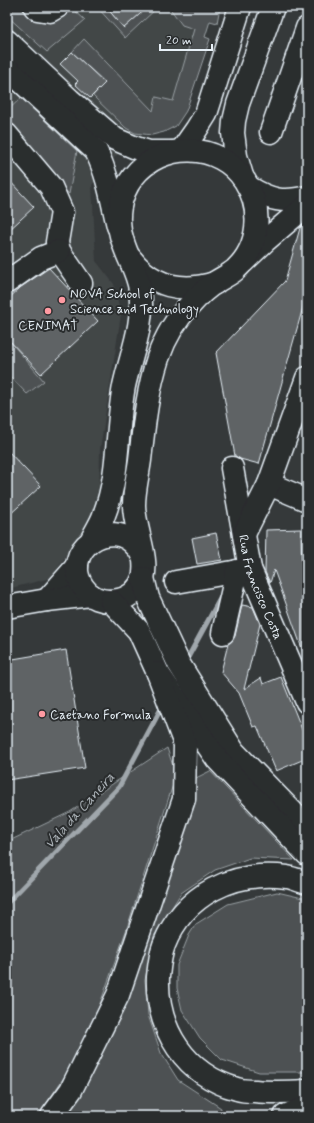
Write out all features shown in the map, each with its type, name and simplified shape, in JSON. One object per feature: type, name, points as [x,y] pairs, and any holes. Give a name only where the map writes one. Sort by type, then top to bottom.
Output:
[{"type":"main road","points":[[35,7],[37,9],[50,11],[57,7]]},
{"type":"main road","points":[[119,230],[118,217],[120,203],[130,180],[148,162],[176,151],[196,130],[206,114],[240,7]]},
{"type":"main road","points":[[238,267],[253,243],[256,229],[256,208],[236,156],[233,133],[234,121],[238,104],[273,7]]},
{"type":"main road","points":[[270,132],[307,28]]},
{"type":"main road","points":[[7,41],[70,100],[115,139],[149,152],[195,150],[207,153],[220,158],[232,166],[246,182],[272,199],[284,201],[307,197]]},
{"type":"main road","points":[[7,68],[96,151],[104,166],[123,244],[136,272],[140,287],[142,303],[141,315],[120,412],[113,486],[104,516],[91,541]]},
{"type":"main road","points":[[7,135],[52,187],[62,212],[57,242],[58,252],[81,283]]},
{"type":"main road","points":[[129,256],[148,276],[161,282],[174,287],[202,287],[227,276],[307,205]]},
{"type":"main road","points":[[7,282],[41,258],[58,252]]},
{"type":"main road","points":[[215,282],[180,315],[165,340],[158,358],[146,410],[134,506],[148,598],[179,664],[234,752],[307,827]]},
{"type":"main road","points":[[244,534],[269,484],[307,378]]},
{"type":"main road","name":"Rua Francisco Costa","points":[[232,468],[244,534],[243,570],[307,702]]},
{"type":"main road","points":[[269,484],[307,500]]},
{"type":"main road","points":[[7,607],[47,600],[102,598],[122,600],[131,595],[138,587],[143,567],[137,546],[128,539],[118,535],[106,534],[91,541],[79,555],[77,566],[78,578],[84,588],[102,598],[139,631],[158,673],[185,744],[184,799],[118,995],[71,1090],[52,1116]]},
{"type":"main road","points":[[47,600],[77,566]]},
{"type":"main road","points":[[176,582],[243,570],[223,634]]},
{"type":"main road","points":[[158,673],[217,759],[307,854]]},
{"type":"main road","points":[[307,883],[288,877],[263,876],[236,879],[211,889],[190,905],[174,924],[163,946],[159,965],[158,993],[164,1022],[176,1046],[189,1062],[210,1079],[238,1090],[279,1093],[307,1091]]},
{"type":"main road","points":[[285,1116],[307,1107]]},
{"type":"shaded area","name":"NOVA School of Science and Technology","points":[[7,7],[220,7],[217,23],[210,21],[205,37],[210,39],[186,111],[176,126],[164,132],[152,135],[135,133],[92,185],[96,261],[114,284],[121,315],[100,449],[99,507],[51,578],[7,589]]},
{"type":"shaded area","points":[[7,7],[24,7],[33,16],[48,21],[72,8],[85,20],[47,52],[7,16]]},
{"type":"shaded area","points":[[97,7],[106,7],[124,28],[148,7],[158,7],[125,38]]},
{"type":"shaded area","points":[[169,7],[220,7],[217,23],[210,21],[205,37],[210,39],[186,111],[176,126],[164,132],[152,135],[135,133],[126,128],[93,96],[105,82],[72,52],[84,39],[153,111],[156,97],[173,101],[194,29],[182,25]]},
{"type":"shaded area","points":[[21,98],[77,151],[69,194],[7,127],[7,111]]},
{"type":"shaded area","points":[[7,338],[44,381],[27,394],[7,373]]},
{"type":"shaded area","points":[[167,748],[176,775],[126,931],[85,1046],[38,1116],[7,1116],[7,842],[70,812]]},
{"type":"shaded area","points":[[210,771],[294,860],[250,858],[215,870],[181,893],[154,936],[145,980],[148,1015],[161,1053],[178,1080],[221,1108],[220,1116],[64,1116],[187,819],[196,778]]},
{"type":"shaded area","points":[[277,892],[307,899],[307,1072],[259,1072],[222,1060],[200,1038],[182,1010],[177,988],[177,965],[189,935],[196,924],[228,904]]},
{"type":"building","points":[[106,7],[148,7],[124,28]]},
{"type":"building","points":[[72,52],[105,83],[90,98],[75,84],[78,81],[60,64]]},
{"type":"building","points":[[7,178],[34,207],[7,232]]},
{"type":"building","points":[[307,221],[307,293],[259,464],[240,459],[235,456],[216,353],[285,281],[300,228]]},
{"type":"building","name":"CENIMAT","points":[[49,268],[98,321],[41,374],[7,338],[7,300],[21,287]]},
{"type":"building","points":[[7,450],[41,486],[7,517]]},
{"type":"building","points":[[301,529],[302,582],[307,582],[307,656],[305,657],[274,570],[270,583],[265,572],[266,530]]},
{"type":"building","points":[[216,533],[222,560],[197,564],[192,538]]},
{"type":"building","points":[[242,605],[253,607],[260,624],[244,689],[261,678],[263,684],[281,677],[307,742],[307,758],[276,771],[257,726],[253,727],[239,693],[221,672],[228,644],[235,636]]},
{"type":"building","name":"Caetano Formula","points":[[66,650],[85,768],[7,780],[7,660]]},
{"type":"waterway","name":"Vala da Caneira","points":[[186,661],[222,595]]},
{"type":"waterway","name":"Vala da Caneira","points":[[7,903],[119,787],[163,705]]},
{"type":"place","name":"NOVA School of Science and Technology","points":[[62,300]]},
{"type":"place","name":"CENIMAT","points":[[48,311]]},
{"type":"place","name":"Caetano Formula","points":[[42,714]]}]
